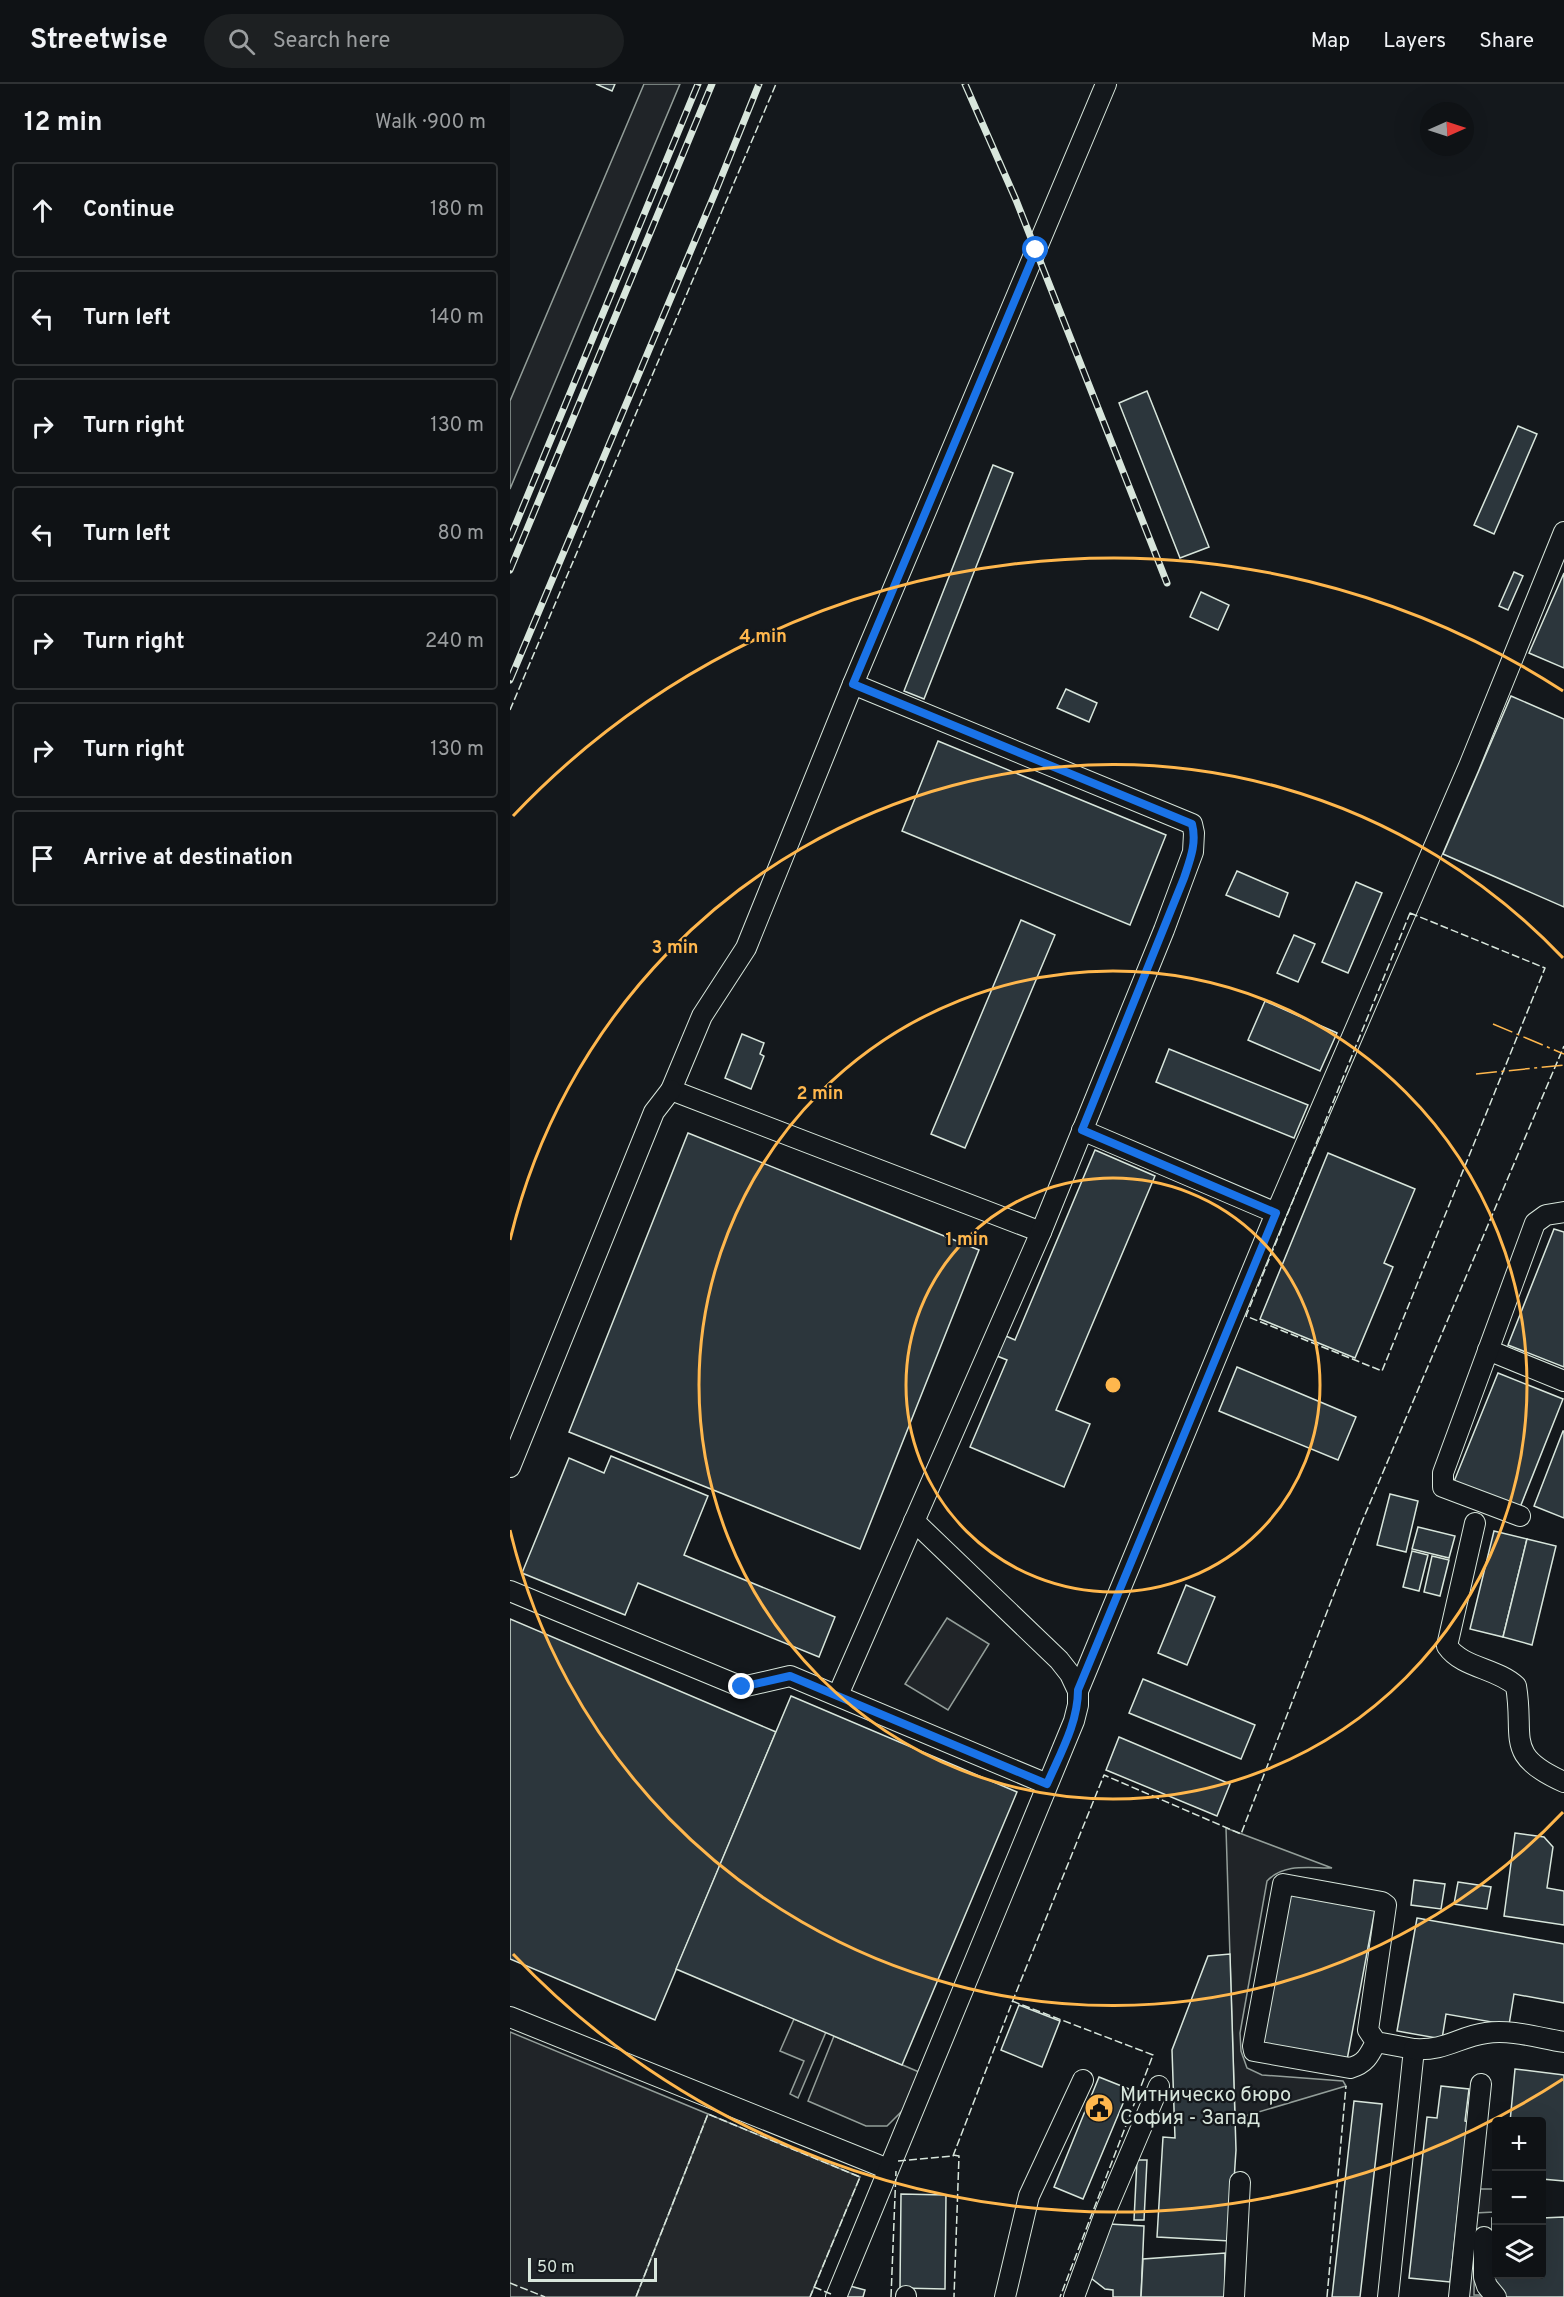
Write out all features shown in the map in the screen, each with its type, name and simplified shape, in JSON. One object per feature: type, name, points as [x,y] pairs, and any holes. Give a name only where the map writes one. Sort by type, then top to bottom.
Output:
[{"type":"lane","points":[[510,1467],[654,1112],[670,1090],[702,1016],[746,948],[853,684],[1106,84]]},
{"type":"lane","points":[[836,2297],[1074,1721],[1078,1705],[1078,1690],[1276,1213],[1469,766],[1564,532]]},
{"type":"lane","points":[[838,1695],[1041,1232],[1184,878],[1193,852],[1194,833],[1192,824],[853,684]]},
{"type":"lane","points":[[670,1090],[1041,1232]]},
{"type":"lane","points":[[1082,1130],[1276,1213]]},
{"type":"lane","points":[[1520,1516],[1443,1487],[1443,1473],[1535,1223],[1546,1215],[1564,1212]]},
{"type":"lane","points":[[1488,1350],[1564,1381]]},
{"type":"lane","points":[[914,1521],[1059,1660],[1070,1674],[1078,1690]]},
{"type":"lane","points":[[1475,1523],[1447,1646],[1454,1656],[1507,1678],[1516,1686],[1518,1737],[1521,1749],[1542,1772],[1564,1782]]},
{"type":"lane","points":[[510,1591],[742,1687],[790,1676],[1047,1784]]},
{"type":"lane","points":[[1376,2042],[1368,2058],[1360,2066],[1350,2068],[1254,2051],[1283,1884],[1382,1902],[1386,1905],[1368,2030],[1376,2042],[1431,2050],[1489,2032],[1564,2042]]},
{"type":"lane","points":[[510,2017],[888,2169]]},
{"type":"lane","points":[[1388,2297],[1414,2049]]},
{"type":"lane","points":[[1005,2297],[1029,2196],[1083,2080]]},
{"type":"lane","points":[[1459,2297],[1481,2084]]},
{"type":"lane","points":[[1074,2297],[1107,2208],[1159,2086]]},
{"type":"lane","points":[[1234,2297],[1240,2182]]},
{"type":"lane","points":[[1484,2237],[1484,2277],[1487,2286],[1496,2297]]},
{"type":"shaded area","points":[[644,84],[680,84],[510,489],[510,401]]},
{"type":"shaded area","points":[[947,1618],[989,1644],[948,1710],[905,1684]]},
{"type":"shaded area","points":[[1226,1828],[1332,1868],[1289,1869],[1281,1871],[1267,1881],[1240,2033],[1241,2051],[1247,2068],[1262,2075],[1343,2081],[1346,2086],[1235,2119]]},
{"type":"shaded area","points":[[794,2019],[826,2032],[798,2098],[790,2094],[804,2061],[780,2051]]},
{"type":"shaded area","points":[[510,2032],[708,2114],[636,2297],[510,2297]]},
{"type":"shaded area","points":[[834,2036],[919,2072],[904,2109],[887,2126],[866,2126],[808,2101]]},
{"type":"shaded area","points":[[708,2114],[860,2177],[810,2297],[636,2297]]},
{"type":"shaded area","points":[[1475,2189],[1492,2189],[1492,2212],[1475,2213],[1474,2295],[1489,2295],[1489,2297],[1463,2297]]},
{"type":"building","points":[[596,84],[615,84],[612,91]]},
{"type":"building","points":[[1147,391],[1209,547],[1180,558],[1119,403]]},
{"type":"building","points":[[1518,426],[1537,434],[1494,534],[1474,525]]},
{"type":"building","points":[[993,465],[1013,473],[924,699],[904,691]]},
{"type":"building","points":[[1514,572],[1523,576],[1508,610],[1499,606]]},
{"type":"building","points":[[1564,573],[1564,668],[1529,653]]},
{"type":"building","points":[[1201,592],[1229,605],[1218,630],[1190,617]]},
{"type":"building","points":[[1066,689],[1097,703],[1089,722],[1057,708]]},
{"type":"building","points":[[1511,696],[1564,719],[1564,907],[1443,854]]},
{"type":"building","points":[[938,741],[1166,835],[1130,925],[902,831]]},
{"type":"building","points":[[1237,871],[1288,893],[1279,917],[1226,895]]},
{"type":"building","points":[[1356,882],[1382,893],[1348,973],[1322,962]]},
{"type":"building","points":[[1021,920],[1055,935],[965,1148],[931,1134]]},
{"type":"building","points":[[1294,935],[1315,944],[1298,982],[1277,973]]},
{"type":"building","points":[[1265,1001],[1337,1033],[1320,1071],[1248,1040]]},
{"type":"building","points":[[742,1034],[764,1043],[760,1054],[764,1056],[751,1089],[725,1078]]},
{"type":"building","points":[[1169,1049],[1308,1105],[1294,1138],[1156,1082]]},
{"type":"building","points":[[688,1133],[979,1250],[860,1549],[569,1432]]},
{"type":"building","points":[[1095,1150],[1155,1176],[1056,1410],[1090,1424],[1064,1487],[970,1447],[1007,1360],[997,1356],[1006,1336],[1015,1340]]},
{"type":"building","points":[[1328,1153],[1415,1189],[1384,1263],[1393,1267],[1355,1358],[1260,1319]]},
{"type":"building","points":[[1554,1229],[1564,1232],[1564,1367],[1508,1345]]},
{"type":"building","points":[[1237,1367],[1356,1417],[1338,1460],[1219,1411]]},
{"type":"building","points":[[1498,1373],[1563,1399],[1519,1510],[1453,1484]]},
{"type":"building","points":[[1564,1431],[1564,1518],[1534,1506]]},
{"type":"building","points":[[611,1456],[708,1496],[684,1555],[835,1617],[819,1657],[638,1583],[625,1615],[522,1573],[569,1458],[604,1473]]},
{"type":"building","points":[[1390,1494],[1418,1501],[1406,1552],[1377,1545]]},
{"type":"building","points":[[1418,1527],[1455,1536],[1449,1558],[1412,1549]]},
{"type":"building","points":[[1494,1531],[1527,1539],[1503,1637],[1470,1629]]},
{"type":"building","points":[[1527,1539],[1556,1546],[1532,1645],[1503,1637]]},
{"type":"building","points":[[1412,1551],[1428,1555],[1419,1591],[1403,1587]]},
{"type":"building","points":[[1432,1556],[1449,1560],[1440,1596],[1424,1592]]},
{"type":"building","points":[[1186,1585],[1215,1597],[1187,1665],[1158,1653]]},
{"type":"building","points":[[510,1619],[776,1732],[655,2020],[510,1959]]},
{"type":"building","points":[[1143,1679],[1255,1725],[1241,1759],[1129,1713]]},
{"type":"building","points":[[791,1696],[1017,1792],[902,2065],[676,1969]]},
{"type":"building","points":[[1119,1737],[1230,1784],[1217,1816],[1106,1770]]},
{"type":"building","points":[[1515,1833],[1544,1837],[1553,1847],[1547,1888],[1564,1891],[1564,1925],[1504,1916]]},
{"type":"building","points":[[1414,1880],[1445,1884],[1441,1909],[1411,1905]]},
{"type":"building","points":[[1458,1882],[1491,1887],[1487,1909],[1454,1904]]},
{"type":"building","points":[[1290,1893],[1375,1910],[1347,2060],[1262,2044]]},
{"type":"building","points":[[1417,1918],[1564,1944],[1564,2003],[1514,1994],[1509,2025],[1446,2014],[1442,2039],[1397,2031]]},
{"type":"building","points":[[1230,1954],[1236,2150],[1230,2241],[1157,2237],[1163,2137],[1175,2138],[1172,2050],[1208,1956]]},
{"type":"building","points":[[1019,2005],[1060,2021],[1042,2067],[1001,2050]]},
{"type":"building","points":[[1515,2069],[1564,2075],[1564,2181],[1546,2179],[1546,2117],[1510,2117]]},
{"type":"building","points":[[1099,2077],[1129,2089],[1083,2199],[1054,2187]]},
{"type":"building","points":[[1441,2086],[1469,2089],[1465,2121],[1468,2122],[1450,2282],[1409,2278],[1427,2117],[1437,2118]]},
{"type":"building","points":[[1354,2101],[1382,2104],[1360,2297],[1332,2297]]},
{"type":"building","points":[[1137,2160],[1147,2160],[1144,2220],[1134,2220]]},
{"type":"building","points":[[901,2194],[946,2195],[945,2289],[900,2288]]},
{"type":"building","points":[[1564,2217],[1564,2297],[1504,2297],[1492,2285],[1492,2279],[1546,2279],[1546,2218]]},
{"type":"building","points":[[1109,2224],[1144,2226],[1141,2297],[1113,2297],[1113,2290],[1105,2289],[1087,2275]]},
{"type":"building","points":[[1225,2253],[1225,2297],[1141,2297],[1143,2259]]},
{"type":"building","points":[[850,2286],[865,2290],[863,2297],[847,2297]]},
{"type":"railway","points":[[510,538],[698,84]]},
{"type":"railway","points":[[510,570],[712,84]]},
{"type":"railway","points":[[510,680],[759,84]]},
{"type":"railway","points":[[965,84],[1016,200],[1167,583]]},
{"type":"fence","points":[[510,710],[776,84]]},
{"type":"fence","points":[[1410,913],[1545,968],[1382,1371],[1246,1316],[1410,913]]},
{"type":"fence","points":[[898,2161],[953,2156],[1104,1775],[1241,1834],[1361,1524],[1564,1046]]},
{"type":"fence","points":[[1012,2001],[1153,2055],[1060,2297]]},
{"type":"fence","points":[[1327,2297],[1346,2086]]},
{"type":"fence","points":[[636,2297],[708,2114],[860,2177],[810,2297]]},
{"type":"fence","points":[[953,2155],[959,2156],[954,2297]]},
{"type":"fence","points":[[891,2297],[896,2171]]},
{"type":"fence","points":[[510,2283],[545,2297]]},
{"type":"fence","points":[[814,2287],[831,2294]]},
{"type":"power","points":[[1493,1024],[1564,1054]]},
{"type":"power","points":[[1476,1074],[1564,1065]]},
{"type":"place","name":"Митническо бюро София - Запад","points":[[1099,2108]]},
{"type":"route","points":[[742,1687],[790,1676],[1047,1784],[1074,1721],[1078,1705],[1078,1690],[1276,1213],[1082,1130],[1184,878],[1193,852],[1192,824],[853,684],[1036,250]]}]
